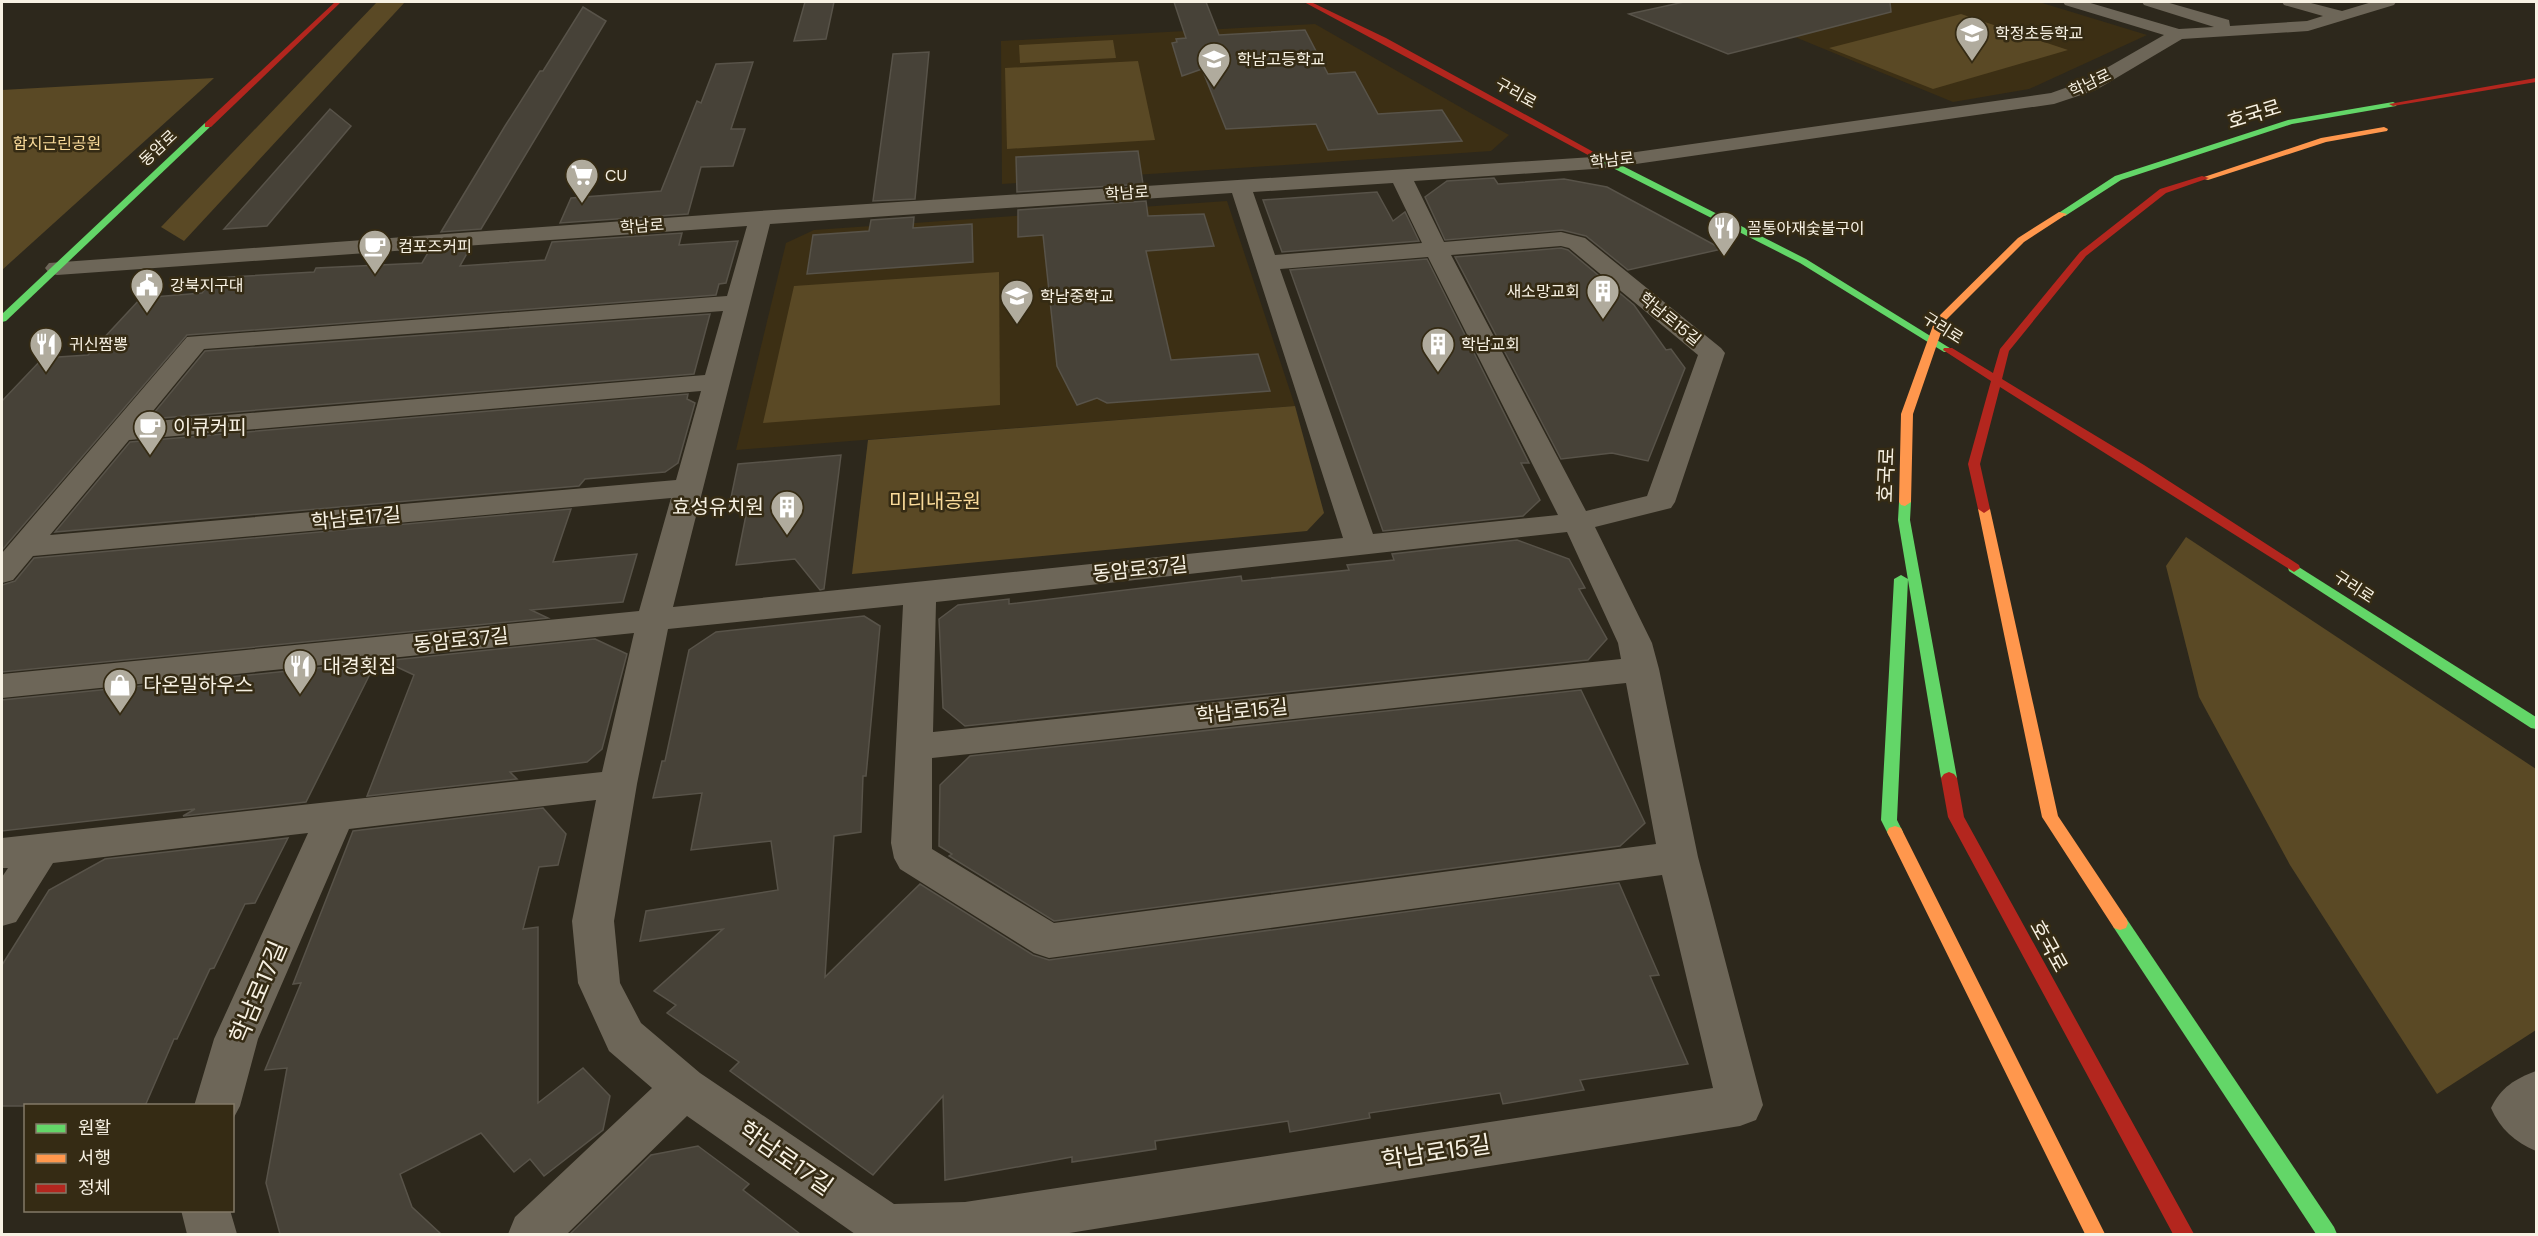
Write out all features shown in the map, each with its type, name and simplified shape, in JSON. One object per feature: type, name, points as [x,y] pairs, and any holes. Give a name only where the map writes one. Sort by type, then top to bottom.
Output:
[{"type":"main road","name":"동암로","points":[[2,319],[338,2]]},
{"type":"main road","name":"구리로","points":[[1307,2],[1383,40],[1608,162],[1803,261],[2140,468],[2536,724]]},
{"type":"main road","name":"호국로","points":[[2184,1234],[1956,817],[1904,520],[1907,414],[1940,320],[2021,240],[2118,177],[2291,122],[2536,80]]},
{"type":"main road","points":[[2326,1234],[2050,817],[1974,464],[2004,351],[2083,254],[2163,191],[2324,140],[2395,127]]},
{"type":"main road","points":[[1904,520],[1889,820],[2095,1234]]},
{"type":"street","name":"학남로","points":[[2071,2],[2178,34]]},
{"type":"street","points":[[2150,2],[2207,18],[2242,31]]},
{"type":"street","name":"학남로","points":[[2290,2],[2339,15]]},
{"type":"street","name":"학남로","points":[[57,268],[760,218],[1608,162],[2054,98],[2089,86],[2178,34],[2308,26],[2388,2]]},
{"type":"street","name":"학남로15길","points":[[884,1231],[965,1226],[1740,1104],[1678,857],[1635,643],[1577,522],[1400,175]]},
{"type":"street","points":[[1240,186],[1361,544]]},
{"type":"street","name":"학남로17길","points":[[760,218],[653,621],[618,784],[593,921],[599,983],[625,1037],[684,1088],[884,1231]]},
{"type":"street","name":"학남로15길","points":[[1436,249],[1561,239],[1577,243],[1712,353],[1660,502],[1577,522]]},
{"type":"street","points":[[1266,263],[1436,249]]},
{"type":"street","points":[[2,573],[196,342],[738,303]]},
{"type":"street","points":[[120,432],[717,382]]},
{"type":"street","name":"학남로17길","points":[[23,547],[688,488]]},
{"type":"street","name":"동암로37길","points":[[2,686],[653,621],[1577,522]]},
{"type":"street","points":[[920,593],[911,843],[914,858],[1049,941],[1678,857]]},
{"type":"street","name":"학남로15길","points":[[914,747],[1642,669]]},
{"type":"street","points":[[2,853],[618,784]]},
{"type":"street","name":"학남로17길","points":[[218,1104],[236,1039],[336,816]]},
{"type":"street","points":[[2,910],[41,849]]},
{"type":"street","points":[[533,1234],[684,1088]]},
{"type":"street","points":[[2536,1092],[2514,1108],[2536,1129]]},
{"type":"street","points":[[206,1212],[212,1234]]},
{"type":"shaded area","name":"학정초등학교","points":[[1710,2],[2039,2],[2147,35],[2029,89],[1953,102]]},
{"type":"shaded area","name":"학남고등학교","points":[[1315,24],[1509,135],[1491,151],[1002,184],[1001,41]]},
{"type":"shaded area","name":"학남중학교","points":[[1227,201],[1295,406],[736,450],[786,243],[814,230]]},
{"type":"green space","points":[[377,2],[405,2],[184,241],[161,227]]},
{"type":"green space","points":[[1961,14],[2068,50],[1933,89],[1829,48]]},
{"type":"green space","points":[[1113,40],[1116,58],[1020,63],[1019,45]]},
{"type":"green space","points":[[1138,61],[1155,140],[1007,149],[1005,68]]},
{"type":"green space","name":"함지근린공원","points":[[214,78],[199,92],[2,270],[2,90]]},
{"type":"green space","points":[[999,272],[1000,405],[763,423],[794,286]]},
{"type":"green space","name":"미리내공원","points":[[1295,406],[1324,513],[1307,531],[852,574],[868,440]]},
{"type":"green space","points":[[2186,537],[2536,769],[2536,1030],[2437,1094],[2290,865],[2199,697],[2166,566]]},
{"type":"building","points":[[805,2],[834,2],[826,39],[794,41]]},
{"type":"building","points":[[1174,2],[1206,2],[1219,35],[1305,30],[1328,74],[1355,72],[1378,114],[1442,110],[1462,141],[1328,150],[1316,124],[1226,129],[1202,69],[1182,76],[1172,43],[1177,42],[1176,39],[1186,38]]},
{"type":"building","points":[[1684,2],[1890,2],[1891,12],[1728,54],[1629,14]]},
{"type":"building","points":[[583,7],[606,21],[481,229],[441,232],[505,126]]},
{"type":"building","points":[[929,52],[915,199],[873,201],[893,54]]},
{"type":"building","points":[[753,62],[731,129],[745,129],[733,166],[701,167],[688,214],[560,223],[571,198],[661,191],[697,101],[701,103],[716,64]]},
{"type":"building","points":[[330,109],[351,126],[267,226],[224,229]]},
{"type":"building","points":[[1138,151],[1143,184],[1017,192],[1016,157]]},
{"type":"building","points":[[1494,178],[1498,184],[1564,179],[1607,187],[1722,249],[1628,270],[1586,236],[1562,230],[1445,240],[1425,197],[1447,181]]},
{"type":"building","points":[[1377,192],[1393,221],[1405,212],[1419,241],[1282,252],[1263,200]]},
{"type":"building","points":[[1146,201],[1148,216],[1204,214],[1214,246],[1146,251],[1171,360],[1258,354],[1270,391],[1107,403],[1097,398],[1077,405],[1057,366],[1043,235],[1018,237],[1018,210]]},
{"type":"building","points":[[914,217],[913,228],[972,224],[973,262],[807,274],[813,235],[869,231],[871,220]]},
{"type":"building","points":[[682,233],[679,245],[738,241],[726,283],[719,284],[716,295],[187,335],[2,550],[2,401],[43,358],[88,355],[141,298],[202,293],[214,278],[314,272],[316,268],[422,263],[429,251],[470,248],[460,266],[545,260],[552,242]]},
{"type":"building","points":[[1561,248],[1568,250],[1634,305],[1666,350],[1671,349],[1685,368],[1648,461],[1612,453],[1561,459],[1455,257]]},
{"type":"building","points":[[1427,259],[1529,463],[1521,463],[1540,500],[1523,516],[1383,531],[1290,270]]},
{"type":"building","points":[[710,314],[694,374],[149,419],[205,351]]},
{"type":"building","points":[[688,394],[687,399],[695,403],[678,463],[665,472],[585,479],[579,486],[55,532],[130,442]]},
{"type":"building","name":"효성유치원","points":[[841,455],[824,589],[820,590],[795,559],[736,565],[747,510],[728,512],[738,464]]},
{"type":"building","points":[[571,509],[553,562],[637,554],[623,602],[531,610],[548,618],[2,672],[2,585],[15,581],[34,558]]},
{"type":"building","points":[[1517,540],[1569,559],[1585,588],[1579,589],[1607,639],[1588,660],[965,726],[943,708],[939,619],[958,605],[1009,599],[1009,604],[1241,576],[1242,581],[1349,570],[1347,565],[1394,560],[1392,554]]},
{"type":"building","points":[[864,616],[880,626],[866,776],[863,776],[861,832],[834,836],[825,977],[920,884],[1033,955],[1049,960],[1619,883],[1659,975],[1650,976],[1688,1064],[1580,1080],[1584,1090],[1503,1104],[1500,1093],[1369,1113],[1370,1118],[1290,1132],[1288,1121],[1155,1141],[1156,1149],[1072,1162],[1072,1157],[945,1180],[943,1096],[873,1175],[730,1071],[739,1062],[667,1013],[676,1005],[654,991],[723,929],[640,941],[646,911],[778,890],[771,841],[691,850],[702,793],[653,798],[662,761],[665,761],[689,650],[716,632]]},
{"type":"building","points":[[595,639],[627,654],[602,749],[587,762],[510,772],[517,779],[367,796],[414,675],[384,661]]},
{"type":"building","points":[[376,662],[306,802],[183,816],[195,809],[2,831],[2,700]]},
{"type":"building","points":[[1581,690],[1645,823],[1620,846],[1054,921],[949,856],[952,854],[939,846],[940,785],[970,756]]},
{"type":"building","points":[[543,808],[566,834],[558,865],[539,867],[523,929],[538,927],[538,1103],[583,1068],[610,1096],[603,1130],[544,1176],[530,1159],[514,1172],[481,1133],[400,1174],[412,1207],[441,1234],[280,1234],[266,1183],[287,1068],[265,1070],[301,983],[293,984],[353,831]]},
{"type":"building","points":[[288,838],[255,903],[245,904],[214,968],[210,969],[177,1039],[174,1039],[146,1104],[2,1106],[2,965],[49,890],[105,859]]},
{"type":"building","points":[[698,1146],[749,1184],[743,1190],[800,1234],[570,1234],[651,1155]]},
{"type":"traffic: fast","points":[[2062,214],[2118,178],[2291,122],[2393,104]]},
{"type":"traffic: fast","points":[[2,319],[208,125]]},
{"type":"traffic: fast","points":[[1604,160],[1803,261],[1948,350]]},
{"type":"traffic: fast","points":[[1905,502],[1904,520],[1949,778]]},
{"type":"traffic: fast","points":[[2294,568],[2536,724]]},
{"type":"traffic: fast","points":[[1895,832],[1889,820],[1901,579]]},
{"type":"traffic: fast","points":[[2120,923],[2327,1234]]},
{"type":"traffic: slow","points":[[2205,178],[2324,140],[2384,129]]},
{"type":"traffic: slow","points":[[1905,502],[1907,414],[1940,320],[2021,240],[2062,214]]},
{"type":"traffic: slow","points":[[1984,509],[2050,817],[2120,923]]},
{"type":"traffic: slow","points":[[1895,832],[2095,1234]]},
{"type":"traffic: jam","points":[[208,125],[338,2]]},
{"type":"traffic: jam","points":[[1307,2],[1383,40],[1604,160]]},
{"type":"traffic: jam","points":[[2393,104],[2536,80]]},
{"type":"traffic: jam","points":[[1984,509],[1974,464],[2004,351],[2083,254],[2163,191],[2205,178]]},
{"type":"traffic: jam","points":[[1948,350],[2140,468],[2294,568]]},
{"type":"traffic: jam","points":[[1949,778],[1956,817],[2184,1234]]},
{"type":"place","name":"학정초등학교","points":[[1972,62]]},
{"type":"place","name":"학남고등학교","points":[[1214,88]]},
{"type":"place","name":"CU","points":[[582,204]]},
{"type":"place","name":"꼴통아재숯불구이","points":[[1724,257]]},
{"type":"place","name":"컴포즈커피","points":[[375,275]]},
{"type":"place","name":"강북지구대","points":[[147,314]]},
{"type":"place","name":"새소망교회","points":[[1603,320]]},
{"type":"place","name":"학남중학교","points":[[1017,325]]},
{"type":"place","name":"귀신짬뽕","points":[[46,373]]},
{"type":"place","name":"학남교회","points":[[1438,373]]},
{"type":"place","name":"이큐커피","points":[[150,456]]},
{"type":"place","name":"효성유치원","points":[[787,536]]},
{"type":"place","name":"대경횟집","points":[[300,695]]},
{"type":"place","name":"다온밀하우스","points":[[120,714]]}]
